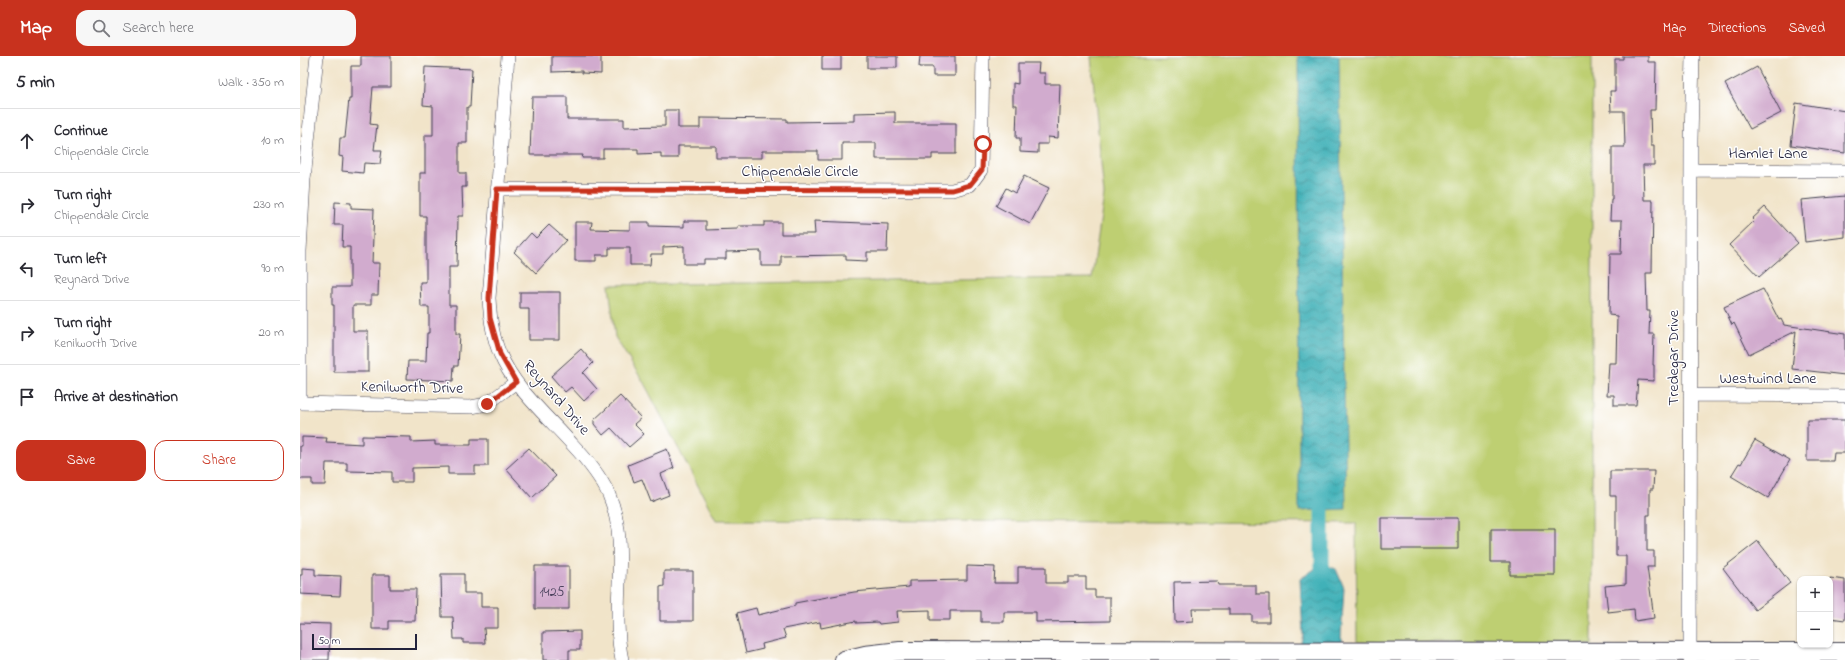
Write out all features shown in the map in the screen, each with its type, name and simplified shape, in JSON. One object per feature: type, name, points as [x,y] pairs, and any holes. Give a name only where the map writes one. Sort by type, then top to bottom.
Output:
[{"type":"street","points":[[300,403],[300,251],[304,179],[317,56]]},
{"type":"street","name":"Reynard Drive","points":[[508,56],[489,298],[490,318],[500,354],[516,382],[585,459],[598,476],[609,495],[615,516],[619,546],[618,634],[622,660]]},
{"type":"street","name":"Chippendale Circle","points":[[497,189],[952,190],[970,185],[982,170],[983,56]]},
{"type":"street","name":"Tredegar Drive","points":[[1690,656],[1691,170],[1693,56]]},
{"type":"street","name":"Hamlet Lane","points":[[1691,170],[1845,172]]},
{"type":"street","name":"Kenilworth Drive","points":[[300,403],[471,407],[487,404],[516,382]]},
{"type":"street","name":"Westwind Lane","points":[[1690,394],[1845,396]]},
{"type":"street","points":[[844,660],[865,655],[1184,656],[1285,652],[1356,652],[1690,656],[1845,652]]},
{"type":"green space","points":[[1091,56],[1592,56],[1592,645],[1357,642],[1356,523],[716,520],[644,383],[615,337],[609,285],[1092,278],[1104,195]]},
{"type":"water","points":[[1298,56],[1339,56],[1346,509],[1299,511]]},
{"type":"water","points":[[1322,564],[1336,569],[1344,588],[1341,638],[1347,660],[1296,660],[1303,635],[1300,579]]},
{"type":"building","points":[[361,56],[391,56],[391,87],[373,87],[370,124],[377,125],[374,150],[382,150],[380,164],[364,163],[363,173],[342,171],[343,157],[339,156],[340,138],[345,138],[349,99],[351,99],[351,66],[361,66]]},
{"type":"building","points":[[552,56],[601,56],[601,74],[582,73],[582,71],[552,72]]},
{"type":"building","points":[[822,56],[841,56],[841,70],[822,70]]},
{"type":"building","points":[[867,56],[897,56],[897,68],[867,68]]},
{"type":"building","points":[[920,56],[955,56],[955,76],[933,76],[933,67],[919,67]]},
{"type":"building","points":[[1623,56],[1648,56],[1648,62],[1656,62],[1655,110],[1650,110],[1651,146],[1654,146],[1654,165],[1643,165],[1644,200],[1653,200],[1652,273],[1646,273],[1647,311],[1650,311],[1649,334],[1654,334],[1654,381],[1638,380],[1636,405],[1614,405],[1614,395],[1607,395],[1609,363],[1616,363],[1617,316],[1609,315],[1610,254],[1621,254],[1622,220],[1610,220],[1612,199],[1612,147],[1625,147],[1624,111],[1611,111],[1610,91],[1615,91],[1615,59],[1623,59]]},
{"type":"building","points":[[1018,63],[1039,63],[1038,73],[1045,73],[1045,84],[1060,84],[1058,138],[1048,137],[1048,144],[1038,144],[1038,153],[1020,152],[1020,138],[1016,138],[1017,105],[1013,105],[1013,83],[1018,84]]},
{"type":"building","points":[[425,67],[472,69],[470,107],[467,107],[467,143],[459,143],[459,173],[466,173],[466,187],[462,187],[463,216],[458,216],[457,267],[449,267],[449,305],[456,305],[456,334],[460,334],[458,366],[454,366],[453,381],[407,379],[408,361],[426,361],[427,333],[429,333],[429,307],[421,307],[420,282],[426,282],[426,216],[420,216],[420,173],[425,173],[425,135],[433,135],[433,106],[423,105]]},
{"type":"building","points":[[1757,67],[1781,113],[1750,129],[1725,84]]},
{"type":"building","points":[[532,97],[567,97],[567,119],[624,119],[624,127],[665,126],[665,110],[678,110],[678,128],[700,128],[700,118],[787,119],[787,122],[854,121],[854,113],[895,112],[895,123],[956,123],[956,154],[932,154],[932,159],[876,159],[876,143],[842,143],[842,160],[818,160],[818,151],[762,151],[762,158],[716,158],[716,146],[678,146],[678,158],[661,158],[661,153],[638,154],[638,149],[603,149],[603,158],[582,158],[583,155],[530,155]]},
{"type":"building","points":[[1796,103],[1845,111],[1845,153],[1791,145]]},
{"type":"building","points":[[1024,176],[1049,188],[1030,224],[996,206],[1006,188],[1015,193]]},
{"type":"building","points":[[1845,196],[1845,237],[1805,242],[1801,200]]},
{"type":"building","points":[[335,202],[351,203],[351,208],[374,209],[372,263],[379,263],[378,295],[371,295],[371,305],[353,305],[353,331],[368,331],[368,372],[334,372],[334,305],[332,305],[332,287],[350,287],[350,247],[342,247],[343,225],[334,225]]},
{"type":"building","points":[[1765,207],[1798,243],[1759,277],[1729,245],[1754,221],[1752,219]]},
{"type":"building","points":[[684,221],[706,221],[706,230],[738,229],[738,226],[764,226],[764,222],[781,222],[781,234],[815,234],[814,221],[888,224],[887,252],[867,252],[867,261],[846,260],[846,255],[781,256],[781,266],[761,266],[761,251],[726,252],[726,259],[704,259],[704,264],[684,264],[684,246],[663,247],[663,254],[651,254],[650,265],[630,265],[630,248],[609,248],[609,255],[596,255],[596,261],[575,261],[575,222],[592,222],[591,229],[630,230],[630,222],[649,222],[649,226],[684,227]]},
{"type":"building","points":[[549,225],[566,240],[536,273],[514,252],[531,233],[536,238]]},
{"type":"building","points":[[1763,289],[1779,320],[1781,319],[1784,325],[1845,334],[1845,375],[1792,369],[1796,331],[1749,354],[1734,323],[1732,325],[1724,307]]},
{"type":"building","points":[[520,292],[560,292],[560,340],[529,340],[529,309],[520,309]]},
{"type":"building","points":[[581,349],[593,363],[583,373],[597,389],[584,401],[571,387],[565,392],[551,376]]},
{"type":"building","points":[[620,396],[641,418],[634,424],[644,434],[629,447],[611,428],[603,435],[594,424],[594,420]]},
{"type":"building","points":[[1807,420],[1845,420],[1845,453],[1834,453],[1833,461],[1807,461]]},
{"type":"building","points":[[362,436],[411,437],[411,442],[435,441],[435,445],[471,445],[471,439],[488,439],[488,466],[475,466],[475,474],[448,474],[448,467],[412,468],[412,482],[392,482],[392,472],[347,471],[347,463],[326,463],[325,485],[312,485],[312,479],[300,479],[300,446],[302,446],[302,437],[327,438],[326,442],[362,444]]},
{"type":"building","points":[[1755,440],[1790,460],[1768,498],[1731,476],[1739,463],[1741,464]]},
{"type":"building","points":[[529,448],[556,476],[532,498],[506,469]]},
{"type":"building","points":[[667,449],[674,468],[661,474],[669,495],[651,502],[642,479],[634,482],[628,465]]},
{"type":"building","points":[[1610,471],[1654,471],[1653,489],[1650,489],[1650,515],[1647,515],[1647,551],[1654,551],[1654,567],[1647,567],[1654,618],[1635,621],[1634,609],[1608,612],[1605,586],[1626,584],[1626,556],[1616,556],[1616,496],[1610,496]]},
{"type":"building","points":[[1381,518],[1458,518],[1458,549],[1381,549]]},
{"type":"building","points":[[1491,529],[1555,529],[1555,575],[1510,575],[1510,562],[1491,562]]},
{"type":"building","points":[[1758,541],[1790,583],[1755,610],[1723,568]]},
{"type":"building","points":[[535,566],[569,566],[569,609],[535,609]]},
{"type":"building","points":[[967,566],[995,567],[994,583],[1018,583],[1018,567],[1046,567],[1046,583],[1068,583],[1068,577],[1086,577],[1086,590],[1095,590],[1095,597],[1110,597],[1110,621],[1036,622],[1036,612],[1004,612],[1004,622],[981,622],[981,611],[950,611],[950,620],[930,620],[930,610],[897,611],[898,622],[879,624],[878,622],[856,623],[856,621],[821,628],[820,622],[783,629],[786,638],[762,644],[763,649],[746,653],[737,613],[756,608],[758,615],[795,606],[795,603],[854,592],[909,587],[909,581],[967,580]]},
{"type":"building","points":[[302,568],[315,569],[315,575],[341,576],[340,596],[300,594],[300,575],[302,575]]},
{"type":"building","points":[[664,571],[693,571],[693,621],[660,621],[660,587],[664,586]]},
{"type":"building","points":[[441,574],[464,574],[464,593],[481,593],[481,607],[498,607],[498,628],[484,628],[485,643],[463,643],[463,639],[454,639],[453,617],[442,617]]},
{"type":"building","points":[[372,575],[390,575],[390,589],[416,589],[415,621],[389,621],[389,629],[372,629]]},
{"type":"building","points":[[1833,578],[1845,580],[1845,620],[1833,618]]},
{"type":"building","points":[[1217,581],[1218,585],[1256,585],[1256,594],[1269,594],[1269,622],[1252,622],[1252,615],[1229,615],[1229,609],[1192,609],[1193,621],[1175,622],[1174,582]]},
{"type":"building","points":[[300,623],[330,624],[329,660],[300,660]]},
{"type":"building","points":[[580,631],[580,650],[569,650],[569,660],[543,660],[543,632]]},
{"type":"waterway","points":[[1322,489],[1322,583]]},
{"type":"route","points":[[487,404],[501,395],[516,382],[500,354],[494,337],[490,318],[489,298],[497,189],[952,190],[970,185],[982,170],[983,144]]}]
